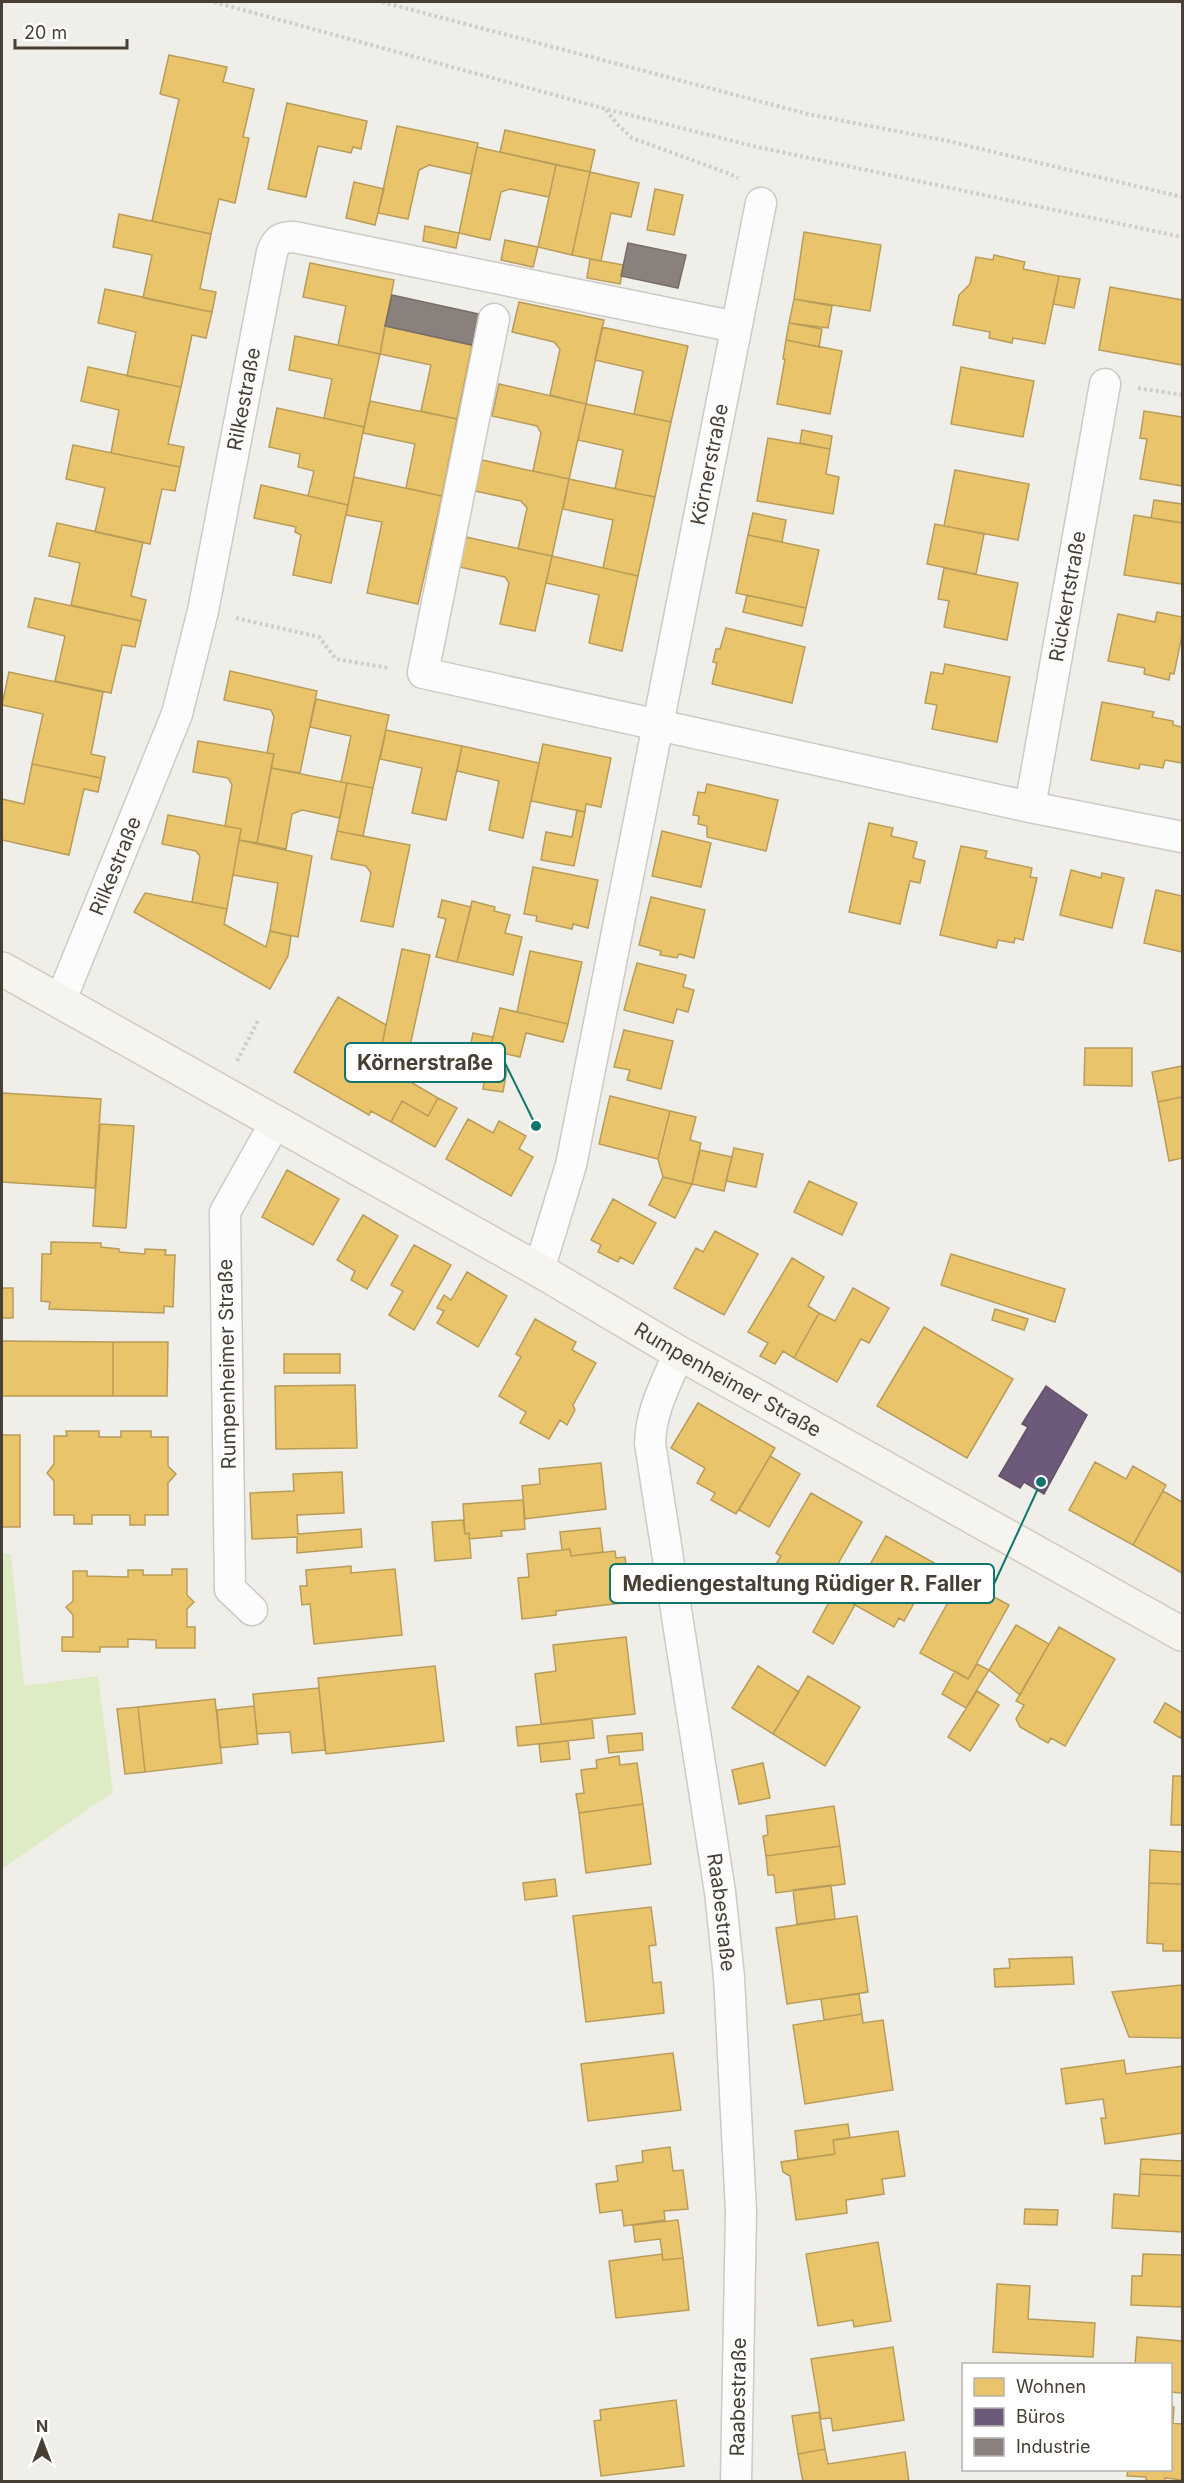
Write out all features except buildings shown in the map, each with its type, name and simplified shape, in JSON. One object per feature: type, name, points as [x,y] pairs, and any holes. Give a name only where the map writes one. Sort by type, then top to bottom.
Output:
[{"type":"street","name":"Körnerstraße","points":[[539,1270],[571,1165],[761,202]]},
{"type":"street","name":"Rilkestraße","points":[[60,1002],[174,723],[203,611],[272,252],[276,242],[283,237],[306,239],[736,327]]},
{"type":"street","points":[[494,319],[423,673],[1030,807],[1182,837]]},
{"type":"street","name":"Rückertstraße","points":[[1030,807],[1105,384]]},
{"type":"street","name":"Rumpenheimer Straße","points":[[2,969],[539,1270],[679,1353],[1182,1634]]},
{"type":"street","name":"Rumpenheimer Straße","points":[[252,1610],[230,1589],[225,1212],[275,1123]]},
{"type":"street","name":"Raabestraße","points":[[679,1353],[658,1401],[651,1423],[650,1443],[720,1892],[729,1977],[741,2211],[736,2481]]},
{"type":"path","points":[[214,2],[606,109],[753,146],[1182,237]]},
{"type":"path","points":[[382,2],[796,111],[948,141],[1182,197]]},
{"type":"path","points":[[606,109],[617,124],[632,138],[730,174],[742,182],[761,202]]},
{"type":"path","points":[[1105,384],[1182,395]]},
{"type":"path","points":[[203,611],[319,637],[336,659],[423,673]]},
{"type":"path","points":[[220,1092],[259,1019]]},
{"type":"green space","points":[[2,1554],[11,1554],[24,1686],[98,1676],[113,1792],[2,1869]]},
{"type":"place","name":"Körnerstraße","points":[[536,1126]]},
{"type":"place","name":"Mediengestaltung Rüdiger R. Faller","points":[[1041,1482]]}]
